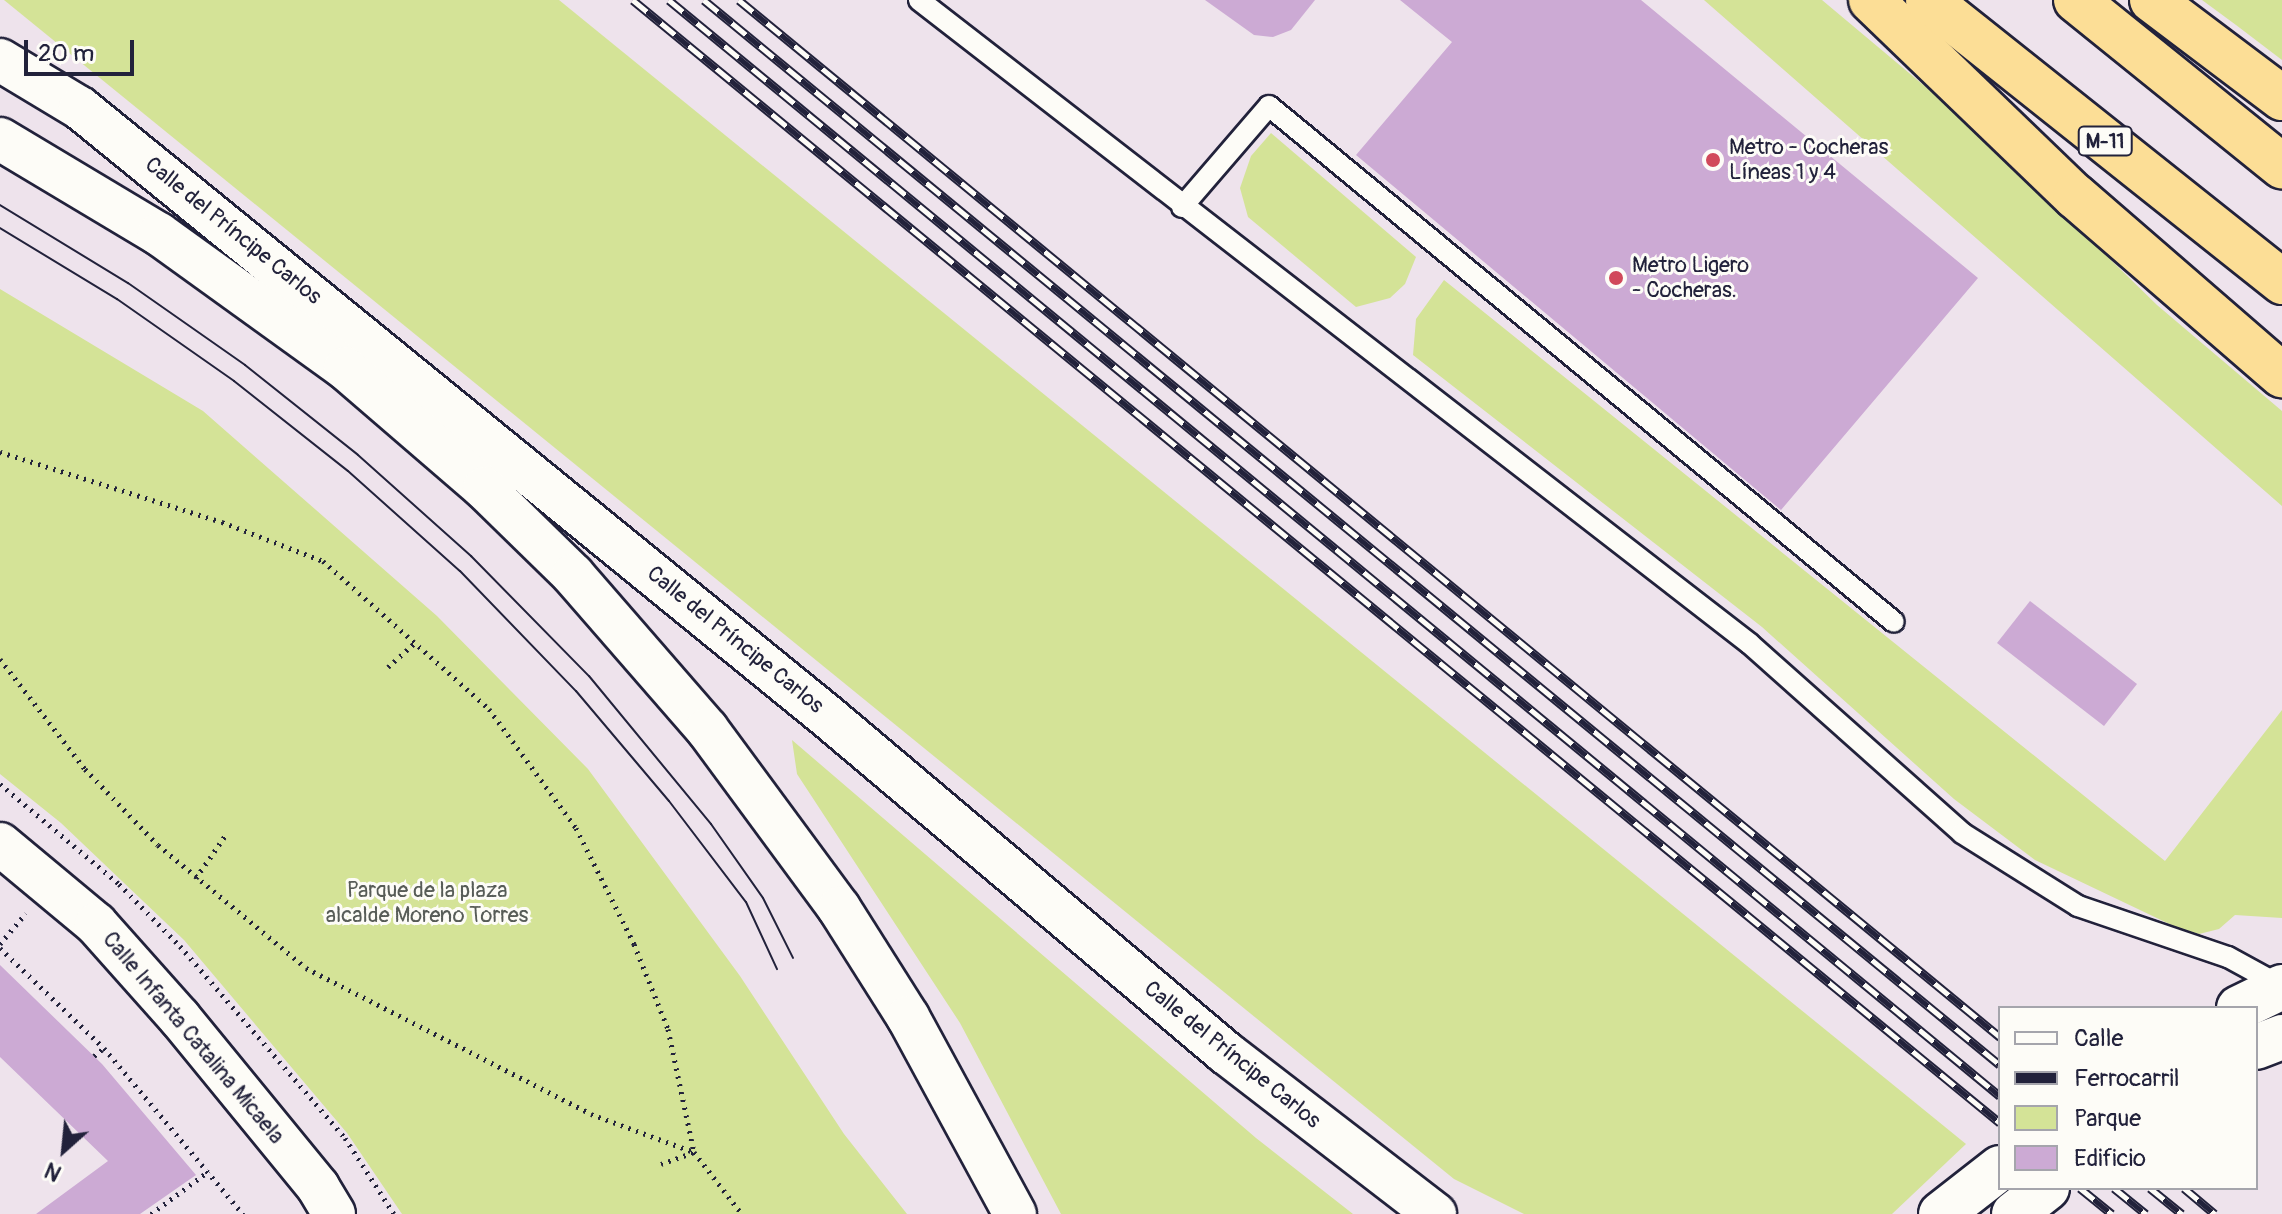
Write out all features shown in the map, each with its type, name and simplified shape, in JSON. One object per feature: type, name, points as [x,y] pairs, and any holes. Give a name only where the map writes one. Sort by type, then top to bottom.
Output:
[{"type":"highway","points":[[1871,0],[2075,196],[2282,375]]},
{"type":"highway","name":"M-11","points":[[1928,0],[2282,282]]},
{"type":"highway","points":[[2076,0],[2282,166]]},
{"type":"highway","points":[[2152,0],[2282,98]]},
{"type":"street","name":"Calle del Príncipe Carlos","points":[[0,44],[15,66],[80,108],[482,432],[1226,1053],[1435,1214]]},
{"type":"street","name":"Calle del Príncipe Carlos","points":[[0,139],[159,234],[345,368],[484,488],[573,575],[707,729],[839,908],[908,1017],[1015,1214]]},
{"type":"street","name":"Calle Infanta Catalina Micaela","points":[[0,844],[117,947],[318,1187],[334,1214]]},
{"type":"street","points":[[2243,1006],[2282,987]]},
{"type":"street","points":[[2258,1046],[2282,1037]]},
{"type":"street","points":[[1941,1214],[1998,1170]]},
{"type":"street","points":[[2014,1214],[2044,1190]]},
{"type":"lane","points":[[919,0],[1182,207],[1750,644],[1962,833],[2078,906],[2228,957],[2282,987]]},
{"type":"lane","points":[[1182,207],[1269,106],[1894,622]]},
{"type":"path","points":[[0,452],[222,522],[323,561],[417,641],[489,709],[576,828],[634,944],[668,1029],[694,1152],[742,1214]]},
{"type":"path","points":[[388,667],[417,641]]},
{"type":"path","points":[[0,659],[85,769],[196,878],[306,968],[591,1114],[694,1152]]},
{"type":"path","points":[[196,878],[225,836]]},
{"type":"path","points":[[27,912],[0,946],[104,1048],[243,1214]]},
{"type":"path","points":[[94,1056],[104,1048]]},
{"type":"path","points":[[661,1164],[694,1152]]},
{"type":"path","points":[[151,1214],[209,1171]]},
{"type":"green space","points":[[4,0],[559,0],[1966,1144],[1892,1214],[1524,1214],[1454,1179]]},
{"type":"green space","points":[[1704,0],[1822,0],[1983,135],[2157,305],[2282,411],[2282,506]]},
{"type":"green space","points":[[2202,0],[2282,0],[2282,60],[2236,25]]},
{"type":"green space","points":[[1271,133],[1416,257],[1405,284],[1390,298],[1356,307],[1248,217],[1240,188],[1251,156]]},
{"type":"green space","points":[[1444,280],[2165,861],[2282,710],[2282,918],[2235,915],[2219,929],[2199,934],[2182,930],[2035,860],[1954,799],[1762,627],[1413,355],[1416,319]]},
{"type":"green space","name":"Parque de la plaza alcalde Moreno Torres","points":[[0,289],[203,411],[437,616],[588,769],[740,976],[844,1134],[907,1214],[402,1214],[347,1133],[184,940],[61,823],[0,774]]},
{"type":"green space","points":[[792,740],[1256,1138],[1353,1214],[1061,1214],[960,1023],[797,774]]},
{"type":"building","points":[[1205,0],[1315,0],[1291,30],[1273,37],[1254,35]]},
{"type":"building","points":[[1400,0],[1641,0],[1978,278],[1781,510],[1356,155],[1452,42]]},
{"type":"building","points":[[2030,601],[2137,684],[2104,726],[1997,643]]},
{"type":"building","points":[[0,965],[102,1064],[196,1175],[140,1214],[36,1214],[108,1161],[0,1057]]},
{"type":"tram line","points":[[0,205],[128,283],[245,365],[358,455],[471,556],[589,676],[711,824],[763,898],[793,958]]},
{"type":"tram line","points":[[0,228],[117,299],[234,381],[348,471],[460,571],[576,691],[669,801],[746,902],[777,969]]},
{"type":"railway","points":[[633,0],[1998,1121]]},
{"type":"railway","points":[[669,0],[1998,1094]]},
{"type":"railway","points":[[704,0],[1998,1063]]},
{"type":"railway","points":[[739,0],[1998,1035]]},
{"type":"railway","points":[[2082,1190],[2112,1214]]},
{"type":"railway","points":[[2116,1190],[2146,1214]]},
{"type":"railway","points":[[2152,1190],[2182,1214]]},
{"type":"railway","points":[[2186,1190],[2215,1214]]},
{"type":"place","name":"Metro - Cocheras Líneas 1 y 4","points":[[1713,160]]},
{"type":"place","name":"Metro Ligero - Cocheras.","points":[[1616,278]]}]
